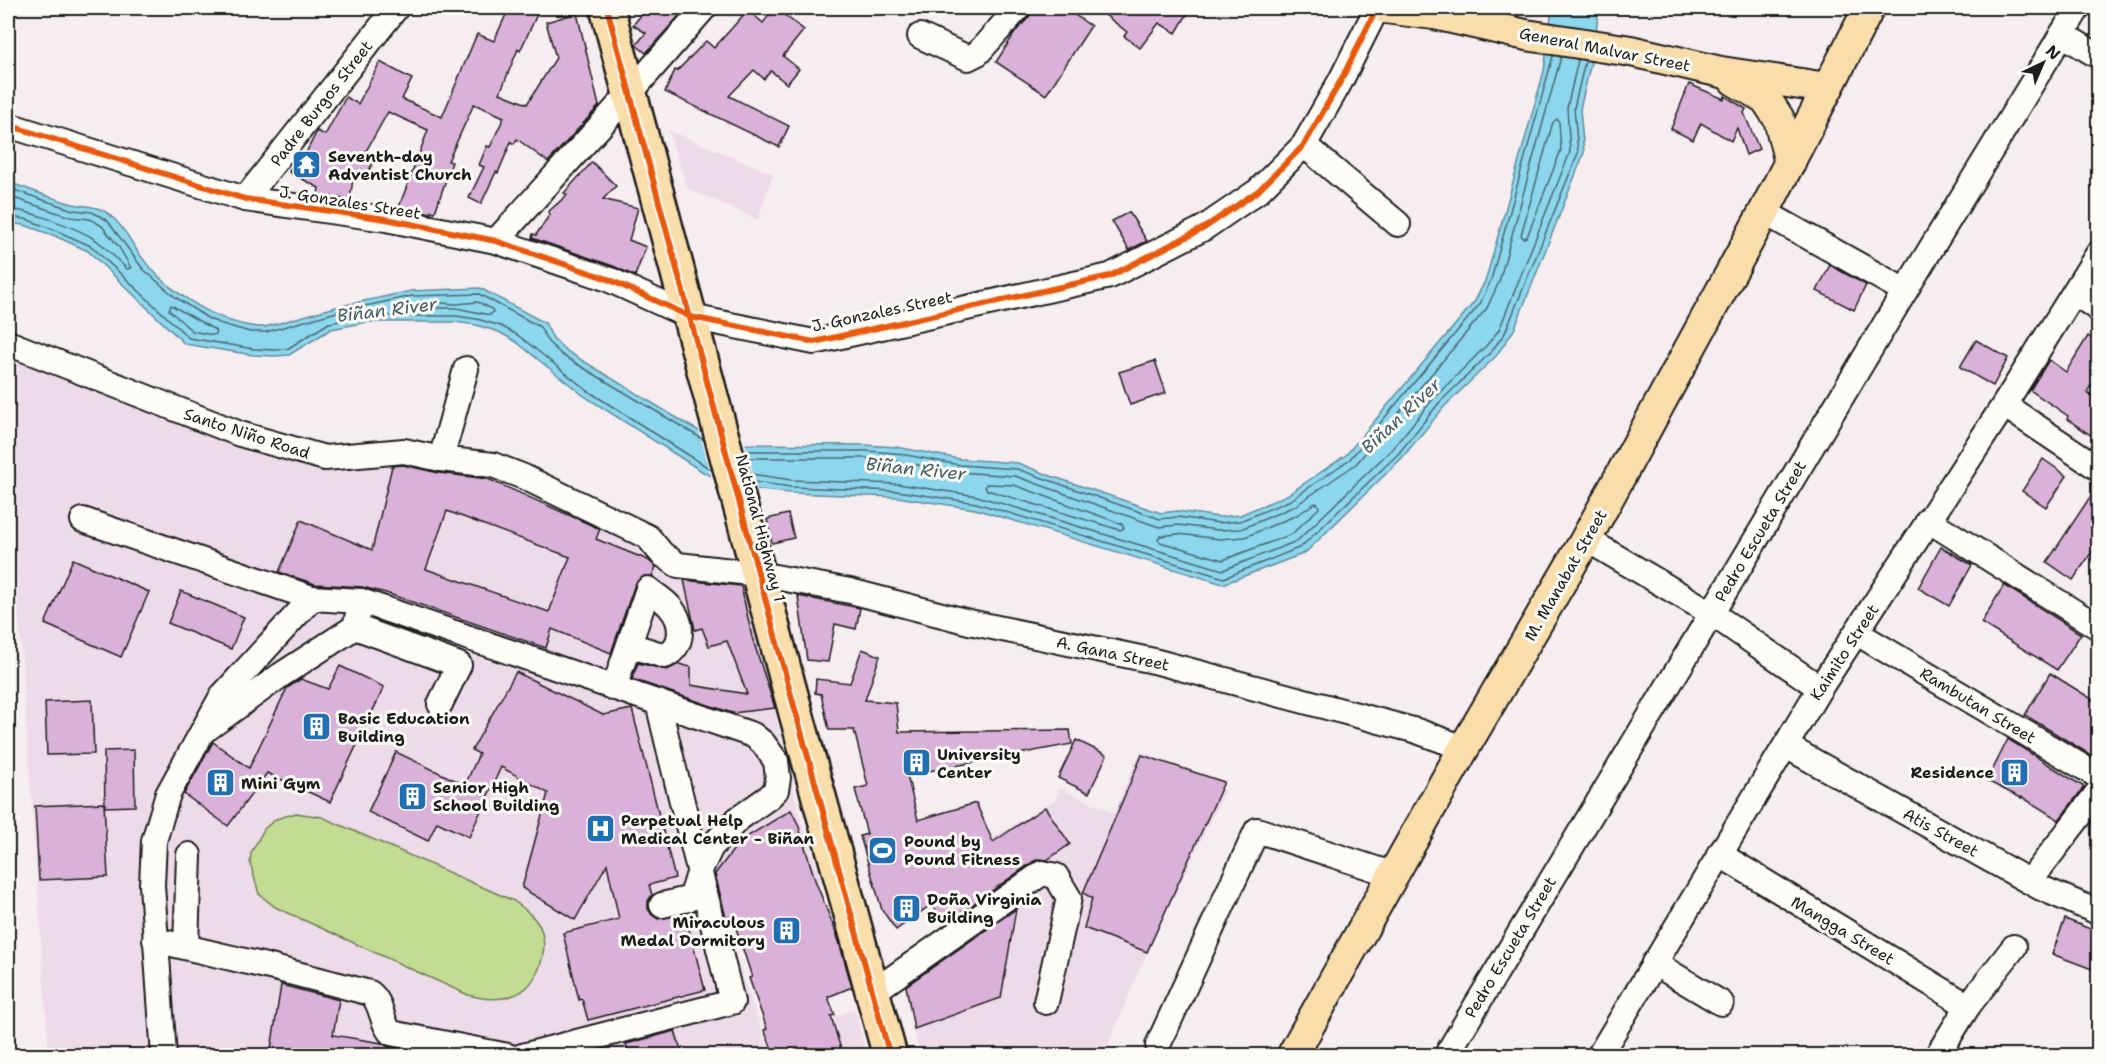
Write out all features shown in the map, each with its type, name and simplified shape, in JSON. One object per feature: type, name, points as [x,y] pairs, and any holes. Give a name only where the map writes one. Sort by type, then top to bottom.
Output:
[{"type":"highway","name":"National Highway 1","points":[[607,8],[890,1056]]},
{"type":"main road","name":"General Malvar Street","points":[[1385,8],[1432,11],[1526,35],[1631,51],[1721,72],[1827,88]]},
{"type":"main road","name":"M. Manabat Street","points":[[1292,1056],[1464,748],[1586,539],[1764,212],[1869,8]]},
{"type":"main road","points":[[1721,72],[1766,99],[1779,119],[1790,163]]},
{"type":"street","name":"Padre Burgos Street","points":[[246,200],[396,8]]},
{"type":"street","points":[[496,241],[704,8]]},
{"type":"street","points":[[920,36],[968,58],[978,54],[1016,8]]},
{"type":"street","name":"J. Gonzales Street","points":[[8,125],[246,200],[386,219],[496,241],[608,279],[691,317],[814,342],[1110,276],[1204,228],[1258,191],[1304,145],[1340,82],[1377,8]]},
{"type":"street","name":"Pedro Escueta Street","points":[[1446,1056],[1905,291],[2078,8]]},
{"type":"street","points":[[2062,34],[2098,56]]},
{"type":"street","points":[[1304,145],[1398,224]]},
{"type":"street","points":[[1764,212],[1905,291]]},
{"type":"street","name":"Kaimito Street","points":[[1599,1056],[1820,687],[2004,405],[2098,254]]},
{"type":"street","points":[[2075,293],[2098,309]]},
{"type":"street","name":"Santo Niño Road","points":[[8,343],[240,434],[325,458],[404,451],[441,459],[493,465],[524,477],[648,537],[662,554],[678,565],[759,574]]},
{"type":"street","points":[[441,459],[466,369]]},
{"type":"street","points":[[2004,405],[2098,468]]},
{"type":"street","points":[[83,519],[312,598],[361,600],[753,735],[763,742],[776,760],[778,778],[776,790],[725,830],[711,847],[700,870],[692,896],[662,905]]},
{"type":"street","points":[[1928,520],[2098,627]]},
{"type":"street","points":[[1586,539],[1711,613],[1820,687]]},
{"type":"street","name":"A. Gana Street","points":[[759,574],[850,591],[969,622],[1154,661],[1417,731],[1464,748]]},
{"type":"street","points":[[164,1056],[152,885],[154,841],[168,794],[222,696],[312,598]]},
{"type":"street","points":[[202,732],[281,675],[355,627],[361,600]]},
{"type":"street","points":[[355,627],[459,664],[440,704]]},
{"type":"street","name":"Rambutan Street","points":[[1857,633],[2098,776]]},
{"type":"street","points":[[614,688],[629,645]]},
{"type":"street","points":[[522,1056],[581,1047],[732,1002],[658,702]]},
{"type":"street","name":"Atis Street","points":[[1786,746],[2030,881],[2098,912]]},
{"type":"street","points":[[776,760],[807,751]]},
{"type":"street","points":[[2030,881],[2098,792]]},
{"type":"street","points":[[1158,1045],[1257,830],[1394,875]]},
{"type":"street","name":"Mangga Street","points":[[1719,854],[1968,1006]]},
{"type":"street","points":[[186,947],[189,855]]},
{"type":"street","points":[[873,992],[1042,873],[1056,876],[1069,898],[1046,1002]]},
{"type":"street","points":[[155,940],[370,993],[377,999],[387,1029],[391,1033],[508,1056]]},
{"type":"street","points":[[1937,1056],[1968,1006],[2014,947]]},
{"type":"street","points":[[1654,963],[1721,1004]]},
{"type":"shaded area","points":[[668,130],[773,174],[758,220],[687,188]]},
{"type":"shaded area","points":[[8,348],[235,441],[395,455],[470,471],[601,527],[645,551],[742,572],[799,813],[822,884],[725,923],[766,1044],[855,1009],[866,1055],[49,1055],[8,457]]},
{"type":"shaded area","points":[[1140,751],[1225,791],[1147,952],[1104,1055],[919,1055],[914,1029],[1001,998],[1019,894],[955,937],[917,883],[1055,800],[1060,788],[1114,813]]},
{"type":"green space","points":[[296,813],[322,817],[514,901],[527,911],[542,932],[542,959],[535,977],[522,991],[508,997],[491,999],[468,995],[275,907],[259,894],[250,863],[251,853],[264,829],[276,819]]},
{"type":"water","name":"Biñan River","points":[[1552,8],[1599,8],[1593,54],[1580,109],[1584,153],[1514,330],[1496,356],[1444,407],[1402,458],[1305,553],[1223,584],[975,509],[897,497],[760,490],[716,478],[584,396],[515,341],[499,332],[476,325],[456,322],[368,322],[331,329],[289,355],[275,356],[253,355],[185,344],[88,251],[24,225],[8,223],[8,182],[65,202],[102,210],[116,221],[147,264],[170,287],[200,307],[233,322],[249,326],[265,327],[336,307],[411,291],[480,288],[545,323],[553,338],[565,350],[690,426],[706,435],[737,444],[896,447],[960,459],[1018,463],[1161,513],[1177,511],[1219,517],[1240,515],[1287,495],[1346,455],[1475,301],[1486,279],[1544,71]]},
{"type":"pier","points":[[698,427],[707,432],[745,442],[758,493],[712,480]]},
{"type":"building","points":[[509,8],[540,8],[520,51],[518,49],[500,93],[527,104],[556,58],[546,22],[577,13],[599,106],[548,162],[517,139],[514,144],[511,142],[498,173],[496,172],[481,204],[469,198],[484,167],[479,165],[487,146],[490,147],[504,117],[474,104],[448,161],[452,162],[435,212],[399,207],[428,130],[388,112],[365,153],[375,158],[366,177],[354,172],[350,200],[318,195],[319,188],[289,172],[298,154],[304,157],[317,131],[325,135],[346,97],[358,104],[380,62],[412,79],[402,99],[442,117],[477,34],[494,41]]},
{"type":"building","points":[[633,8],[686,8],[646,53],[636,45],[646,33],[633,25],[641,15]]},
{"type":"building","points":[[775,8],[804,30],[783,56],[799,69],[787,84],[771,71],[764,79],[754,70],[729,96],[789,126],[779,147],[665,92],[675,70],[677,71],[706,41],[714,48],[748,10],[763,23]]},
{"type":"building","points":[[1032,8],[1064,8],[1091,26],[1046,95],[996,62],[1016,31],[1029,17]]},
{"type":"building","points":[[1096,8],[1191,8],[1176,33],[1159,23],[1140,48],[1124,36],[1127,32]]},
{"type":"building","points":[[1689,84],[1724,99],[1725,96],[1746,109],[1744,113],[1759,149],[1746,155],[1737,128],[1731,141],[1701,123],[1693,140],[1671,129]]},
{"type":"building","points":[[592,162],[616,186],[603,199],[638,208],[629,240],[646,247],[635,276],[532,238],[550,214],[548,212],[567,195],[564,193]]},
{"type":"building","points":[[1129,212],[1147,241],[1129,250],[1112,221]]},
{"type":"building","points":[[1830,265],[1866,285],[1854,310],[1817,291]]},
{"type":"building","points":[[2088,336],[2098,343],[2098,375],[2087,392],[2098,399],[2098,440],[2030,390],[2049,360],[2066,372]]},
{"type":"building","points":[[1976,340],[2008,358],[1993,386],[1960,367]]},
{"type":"building","points":[[1155,361],[1166,393],[1130,405],[1119,372]]},
{"type":"building","points":[[2043,459],[2067,476],[2046,507],[2022,491]]},
{"type":"building","points":[[403,465],[439,473],[488,479],[600,529],[596,539],[648,560],[656,567],[652,576],[644,576],[635,584],[611,653],[552,629],[546,648],[386,593],[362,587],[315,584],[279,572],[301,520],[372,550],[392,466]],"holes":[[[447,511],[570,557],[549,612],[426,569]]]},
{"type":"building","points":[[2098,485],[2098,543],[2073,580],[2047,562]]},
{"type":"building","points":[[788,514],[794,538],[772,543],[767,519]]},
{"type":"building","points":[[1941,547],[1972,565],[1949,606],[1918,588]]},
{"type":"building","points":[[73,559],[149,592],[121,657],[45,624]]},
{"type":"building","points":[[684,580],[741,586],[752,637],[775,708],[732,713],[632,679],[638,663],[667,670],[679,664],[691,667],[691,685],[747,694],[727,641],[709,646],[702,628],[695,630]]},
{"type":"building","points":[[2004,585],[2081,634],[2057,670],[1981,623]]},
{"type":"building","points":[[181,591],[244,617],[231,649],[168,623]]},
{"type":"building","points":[[798,596],[860,608],[856,629],[835,624],[828,662],[807,660]]},
{"type":"building","points":[[862,649],[880,656],[865,700],[896,703],[899,732],[1070,730],[1072,744],[907,775],[918,820],[976,803],[993,842],[1045,807],[1070,844],[1047,860],[1034,861],[945,924],[932,904],[896,930],[882,910],[860,836],[867,834],[855,789],[868,786],[854,730],[829,730],[821,694],[815,693],[816,679],[850,683]]},
{"type":"building","name":"Basic Education Building","points":[[340,666],[384,687],[330,802],[267,773],[228,826],[184,794],[213,742],[249,768],[287,688],[301,679],[328,689]]},
{"type":"building","points":[[516,672],[603,715],[632,709],[675,878],[649,885],[652,895],[648,901],[648,909],[658,919],[685,914],[705,990],[588,1020],[582,999],[579,1000],[563,933],[619,919],[607,864],[575,920],[522,888],[548,793],[501,767],[469,837],[437,822],[428,841],[368,812],[396,752],[465,785],[479,754],[472,750]]},
{"type":"building","points":[[2050,673],[2098,703],[2098,750],[2094,757],[2025,715]]},
{"type":"building","points":[[92,700],[94,754],[47,755],[45,702]]},
{"type":"building","points":[[2008,739],[2084,787],[2059,820],[2022,797],[1987,781]]},
{"type":"building","points":[[1076,740],[1107,755],[1089,793],[1058,778]]},
{"type":"building","points":[[134,750],[135,806],[105,807],[104,751]]},
{"type":"building","points":[[1142,755],[1224,782],[1147,952],[1084,928],[1092,898],[1083,893]]},
{"type":"building","points":[[104,803],[108,877],[39,880],[35,806]]},
{"type":"building","points":[[791,810],[837,935],[852,987],[828,997],[835,1015],[831,1016],[843,1056],[775,1056],[764,1030],[767,1029],[749,978],[752,977],[732,916],[726,918],[715,874],[740,841]]},
{"type":"building","points":[[1016,909],[1001,998],[914,1029],[906,986]]},
{"type":"building","points":[[2065,919],[2098,932],[2098,952],[2092,969],[2052,954]]},
{"type":"building","points":[[281,985],[339,1000],[333,1035],[382,1043],[388,1047],[409,1051],[409,1056],[270,1056]]},
{"type":"building","points":[[675,1031],[683,1056],[629,1056],[626,1044]]},
{"type":"cycle path","points":[[607,8],[890,1056]]},
{"type":"cycle path","points":[[8,125],[245,199],[386,219],[496,241],[608,279],[691,317],[814,342],[1110,276],[1204,228],[1258,191],[1304,145],[1340,82],[1377,8]]},
{"type":"place","name":"Seventh-day Adventist Church","points":[[307,165]]},
{"type":"place","name":"Basic Education Building","points":[[317,727]]},
{"type":"place","name":"University Center","points":[[916,763]]},
{"type":"place","name":"Residence","points":[[2015,772]]},
{"type":"place","name":"Mini Gym","points":[[220,783]]},
{"type":"place","name":"Senior High School Building","points":[[412,796]]},
{"type":"place","name":"Perpetual Help Medical Center - Biñan","points":[[600,829]]},
{"type":"place","name":"Pound by Pound Fitness","points":[[883,850]]},
{"type":"place","name":"Doña Virginia Building","points":[[906,908]]},
{"type":"place","name":"Miraculous Medal Dormitory","points":[[786,931]]}]
